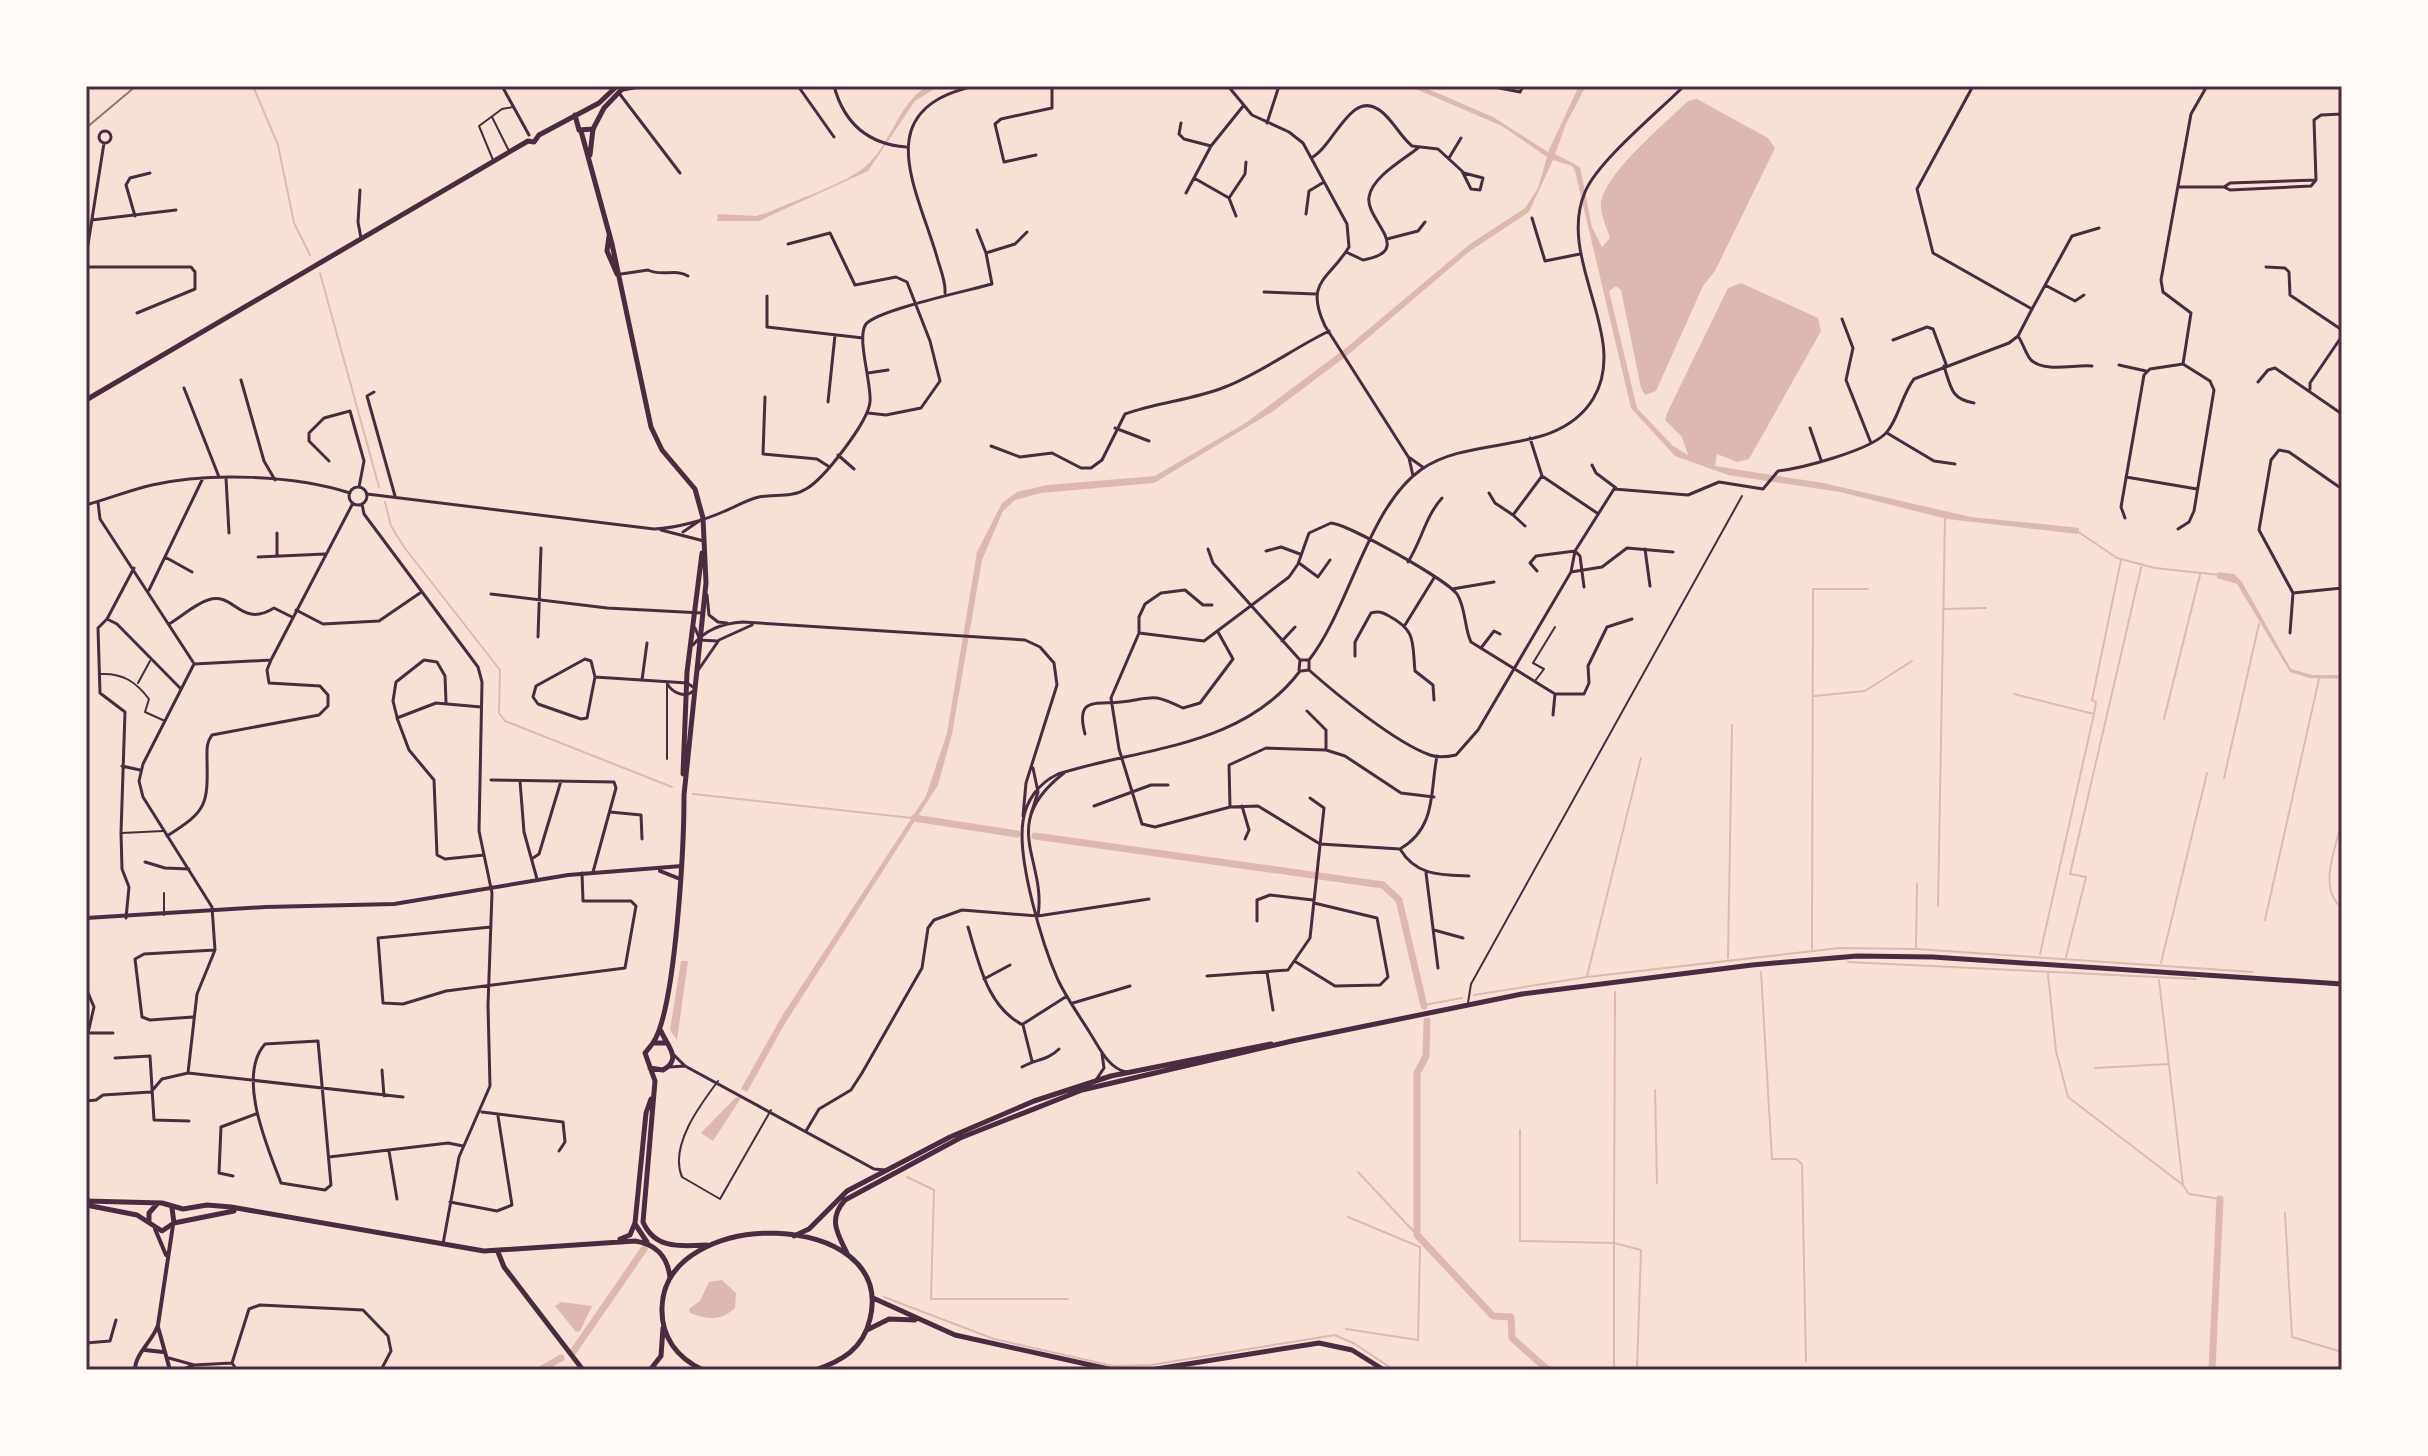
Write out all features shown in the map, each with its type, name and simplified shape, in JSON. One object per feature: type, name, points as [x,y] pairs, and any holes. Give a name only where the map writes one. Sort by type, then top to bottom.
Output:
[{"type":"main road","points":[[86,400],[531,138],[557,127],[621,88],[639,86]]},
{"type":"main road","points":[[590,156],[597,119],[621,88]]},
{"type":"main road","points":[[586,109],[594,112],[597,119]]},
{"type":"main road","points":[[575,115],[590,156],[654,435],[695,489],[703,518],[706,583],[690,648],[687,683],[682,866],[661,1030],[644,1057],[655,1081],[642,1216],[650,1235],[669,1245],[708,1245],[745,1236],[794,1236],[819,1239],[847,1253]]},
{"type":"main road","points":[[557,127],[593,129]]},
{"type":"main road","points":[[684,795],[698,672],[697,614],[704,541]]},
{"type":"main road","points":[[794,1236],[809,1229],[840,1196],[889,1169],[989,1119],[1095,1080],[1468,1004],[1647,977],[1857,956],[1933,957],[2342,984]]},
{"type":"main road","points":[[655,1081],[674,1055],[661,1030]]},
{"type":"main road","points":[[866,1331],[872,1297],[866,1279],[847,1253],[834,1225],[837,1211],[845,1200],[960,1138],[1082,1090],[1292,1041]]},
{"type":"main road","points":[[653,1043],[666,1043]]},
{"type":"main road","points":[[650,1068],[666,1069]]},
{"type":"main road","points":[[86,1203],[216,1206],[498,1252],[615,1240],[630,1235],[635,1223],[646,1113],[653,1094]]},
{"type":"main road","points":[[86,1203],[137,1215],[149,1221],[155,1229],[166,1230],[173,1224],[223,1211],[247,1211]]},
{"type":"main road","points":[[149,1221],[149,1213],[158,1204]]},
{"type":"main road","points":[[171,1207],[175,1215],[173,1224]]},
{"type":"main road","points":[[635,1223],[648,1244],[664,1256],[670,1278]]},
{"type":"main road","points":[[615,1240],[648,1244]]},
{"type":"main road","points":[[650,1370],[661,1356],[662,1303],[670,1278],[682,1262],[708,1245]]},
{"type":"main road","points":[[498,1252],[504,1267],[583,1370]]},
{"type":"main road","points":[[872,1297],[919,1321],[971,1340],[1113,1370]]},
{"type":"main road","points":[[819,1369],[846,1357],[866,1331],[889,1319],[919,1321]]},
{"type":"main road","points":[[663,1323],[677,1352],[703,1370]]},
{"type":"main road","points":[[1150,1370],[1319,1343],[1352,1350],[1384,1370]]},
{"type":"street","points":[[502,86],[531,138]]},
{"type":"street","points":[[505,92],[510,86]]},
{"type":"street","points":[[798,86],[834,137]]},
{"type":"street","points":[[834,86],[841,104],[859,131],[883,143],[906,147]]},
{"type":"street","points":[[944,294],[943,279],[906,147],[911,125],[925,107],[948,93],[975,86]]},
{"type":"street","points":[[1036,155],[1004,162],[995,124],[1001,119],[1052,108],[1052,86]]},
{"type":"street","points":[[1228,86],[1252,115],[1298,138],[1349,231],[1346,252],[1323,276],[1316,294],[1319,312],[1409,458],[1413,476]]},
{"type":"street","points":[[1267,123],[1279,86]]},
{"type":"street","points":[[1489,86],[1520,92],[1523,86]]},
{"type":"street","points":[[1309,670],[1309,660],[1395,496],[1413,476],[1453,455],[1558,429],[1580,414],[1594,396],[1602,376],[1604,350],[1577,225],[1588,185],[1684,86]]},
{"type":"street","points":[[1973,86],[1917,189],[1933,253],[2032,309]]},
{"type":"street","points":[[2183,364],[2191,313],[2163,292],[2161,280],[2193,109],[2207,86]]},
{"type":"street","points":[[621,88],[680,173]]},
{"type":"street","points":[[1186,193],[1211,146],[1244,105]]},
{"type":"street","points":[[1311,158],[1322,151],[1355,107],[1362,105],[1382,112],[1407,143],[1419,148],[1434,147],[1464,173],[1471,189],[1480,190],[1483,178],[1464,173]]},
{"type":"street","points":[[2179,187],[2224,187],[2230,190],[2311,186],[2316,180],[2314,120],[2321,115],[2342,114]]},
{"type":"street","points":[[1181,123],[1179,134],[1184,139],[1211,146]]},
{"type":"street","points":[[1449,158],[1461,138]]},
{"type":"street","points":[[86,257],[104,143]]},
{"type":"street","points":[[1346,252],[1359,259],[1372,259],[1384,251],[1387,239],[1369,205],[1369,196],[1381,178],[1419,148]]},
{"type":"street","points":[[1229,198],[1245,174],[1246,162]]},
{"type":"street","points":[[135,216],[126,185],[130,178],[150,173]]},
{"type":"street","points":[[1194,178],[1229,198],[1236,216]]},
{"type":"street","points":[[1306,214],[1309,191],[1324,182]]},
{"type":"street","points":[[360,190],[358,222],[361,238]]},
{"type":"street","points":[[92,220],[176,210]]},
{"type":"street","points":[[1532,218],[1545,261],[1581,254]]},
{"type":"street","points":[[1387,239],[1418,231],[1425,222]]},
{"type":"street","points":[[1592,465],[1596,473],[1616,488],[1688,495],[1719,482],[1754,490],[1765,488],[1778,471],[1871,443],[1887,433],[1914,379],[2009,343],[2018,336],[2072,236],[2099,228]]},
{"type":"street","points":[[654,529],[703,518],[751,499],[797,494],[811,486],[868,413],[871,396],[864,327],[871,319],[944,294],[992,284],[986,253],[977,230]]},
{"type":"street","points":[[986,253],[1015,244],[1027,232]]},
{"type":"street","points":[[788,244],[830,233],[855,285],[903,279],[930,341],[940,381],[921,408],[886,415],[868,413]]},
{"type":"street","points":[[86,267],[191,267],[195,272],[195,289],[137,313]]},
{"type":"street","points":[[2266,267],[2285,268],[2289,272],[2290,295],[2342,330]]},
{"type":"street","points":[[617,275],[648,270],[657,275],[679,272],[688,276]]},
{"type":"street","points":[[2045,285],[2075,301],[2084,295]]},
{"type":"street","points":[[1264,292],[1316,294]]},
{"type":"street","points":[[767,296],[767,327],[863,338]]},
{"type":"street","points":[[1842,319],[1853,348],[1846,380],[1871,443]]},
{"type":"street","points":[[1893,340],[1927,327],[1933,329],[1953,395],[1957,400],[1974,403]]},
{"type":"street","points":[[991,446],[1015,456],[1052,453],[1081,468],[1091,468],[1102,460],[1115,428],[1125,414],[1146,406],[1194,399],[1229,386],[1329,331]]},
{"type":"street","points":[[828,402],[835,335]]},
{"type":"street","points":[[2018,336],[2035,363],[2063,367],[2092,366]]},
{"type":"street","points":[[2310,389],[2310,383],[2342,336]]},
{"type":"street","points":[[2119,365],[2146,371],[2183,364],[2210,381],[2214,390],[2189,522],[2178,529]]},
{"type":"street","points":[[2258,382],[2268,370],[2275,368],[2310,389],[2342,414]]},
{"type":"street","points":[[868,373],[888,370]]},
{"type":"street","points":[[2125,518],[2121,507],[2146,371]]},
{"type":"street","points":[[241,380],[264,461],[275,480]]},
{"type":"street","points":[[184,388],[219,477]]},
{"type":"street","points":[[374,392],[367,396],[395,496]]},
{"type":"street","points":[[765,397],[761,452],[767,456],[817,459],[828,466]]},
{"type":"street","points":[[86,505],[151,485],[219,477],[275,480],[350,493],[359,487],[364,461],[350,411],[324,418],[309,433],[309,441],[329,461]]},
{"type":"street","points":[[1115,428],[1149,441]]},
{"type":"street","points":[[1810,428],[1821,460]]},
{"type":"street","points":[[1887,433],[1934,461],[1955,464]]},
{"type":"street","points":[[1530,438],[1542,476],[1597,513]]},
{"type":"street","points":[[2290,633],[2293,593],[2259,530],[2271,460],[2279,450],[2289,452],[2342,489]]},
{"type":"street","points":[[838,455],[854,469]]},
{"type":"street","points":[[1409,458],[1424,468]]},
{"type":"street","points":[[1513,515],[1542,476]]},
{"type":"street","points":[[2126,477],[2197,489]]},
{"type":"street","points":[[149,591],[203,478]]},
{"type":"street","points":[[226,478],[229,533]]},
{"type":"street","points":[[359,487],[367,494],[654,529],[704,541]]},
{"type":"street","points":[[1023,818],[1044,782],[1066,772],[1121,757],[1198,740],[1238,724],[1280,695],[1300,671],[1309,670],[1380,724],[1437,756],[1456,755],[1464,749],[1514,669],[1571,572],[1575,551],[1609,493],[1616,488]]},
{"type":"street","points":[[166,833],[192,820],[208,799],[207,745],[212,735],[319,715],[328,706],[328,695],[320,686],[269,683],[267,670],[353,503],[350,493]]},
{"type":"street","points":[[1489,493],[1495,503],[1525,526]]},
{"type":"street","points":[[367,494],[362,504],[364,514],[478,667],[481,707],[479,831],[492,888],[490,1086],[482,1112],[464,1147],[443,1244]]},
{"type":"street","points":[[1408,562],[1422,539],[1428,513],[1442,498]]},
{"type":"street","points":[[98,502],[100,519],[194,664]]},
{"type":"street","points":[[353,503],[362,504]]},
{"type":"street","points":[[679,534],[694,527],[703,518]]},
{"type":"street","points":[[1139,633],[1196,642],[1218,632],[1289,577],[1299,563],[1309,533],[1324,524],[1338,524],[1372,540],[1452,589],[1462,604],[1471,642],[1555,694],[1584,694],[1589,683],[1588,666],[1607,627],[1632,619]]},
{"type":"street","points":[[277,533],[277,556]]},
{"type":"street","points":[[1266,551],[1281,547],[1301,554]]},
{"type":"street","points":[[538,637],[541,548]]},
{"type":"street","points":[[1571,572],[1602,567],[1627,548],[1673,552]]},
{"type":"street","points":[[1208,549],[1213,563],[1250,607],[1300,660],[1309,660]]},
{"type":"street","points":[[1645,549],[1650,586]]},
{"type":"street","points":[[1575,551],[1583,570],[1584,587]]},
{"type":"street","points":[[1537,571],[1530,563],[1536,556],[1575,551]]},
{"type":"street","points":[[258,557],[325,554]]},
{"type":"street","points":[[165,557],[192,572]]},
{"type":"street","points":[[1299,563],[1318,577],[1330,560]]},
{"type":"street","points":[[126,918],[129,887],[122,869],[121,833],[125,712],[123,707],[103,697],[98,628],[107,619],[134,568]]},
{"type":"street","points":[[1405,625],[1434,578]]},
{"type":"street","points":[[1452,589],[1494,582]]},
{"type":"street","points":[[706,583],[709,615],[718,622],[1000,638],[1036,644],[1052,658],[1057,681],[1026,783],[1023,843],[1030,887],[1067,996],[1115,1068],[1132,1072]]},
{"type":"street","points":[[2293,593],[2342,588]]},
{"type":"street","points":[[1212,605],[1205,606],[1185,590],[1161,593],[1150,598],[1141,610],[1139,633],[1110,702],[1137,818],[1149,827],[1230,807],[1258,806],[1320,844],[1400,849],[1417,832],[1434,797],[1437,756]]},
{"type":"street","points":[[296,610],[323,624],[379,621],[422,592]]},
{"type":"street","points":[[491,594],[607,608],[697,614]]},
{"type":"street","points":[[169,624],[208,600],[220,599],[252,617],[261,616],[274,608],[292,617]]},
{"type":"street","points":[[1355,656],[1355,642],[1371,613],[1382,612],[1410,631],[1415,671],[1433,685],[1434,700]]},
{"type":"street","points":[[107,619],[117,624],[181,689]]},
{"type":"street","points":[[690,648],[699,638],[731,623]]},
{"type":"street","points":[[698,672],[708,651],[719,640],[756,623]]},
{"type":"street","points":[[1282,641],[1295,627]]},
{"type":"street","points":[[1481,648],[1488,634],[1494,631],[1500,634]]},
{"type":"street","points":[[1085,734],[1081,720],[1087,706],[1153,695],[1183,708],[1200,703],[1233,659],[1218,632]]},
{"type":"street","points":[[699,638],[719,640]]},
{"type":"street","points":[[642,680],[647,643]]},
{"type":"street","points":[[585,659],[591,661],[595,677],[587,718],[581,719],[538,704],[533,697],[536,686],[585,659]]},
{"type":"street","points":[[194,664],[271,660]]},
{"type":"street","points":[[446,702],[443,670],[437,662],[424,660],[396,682],[393,701],[409,750],[431,773],[436,787],[433,828],[437,855],[445,859],[484,855]]},
{"type":"street","points":[[1300,660],[1297,666],[1300,671]]},
{"type":"street","points":[[188,1073],[193,1017],[215,950],[212,911],[141,793],[140,770],[194,664]]},
{"type":"street","points":[[595,677],[687,683],[696,689],[686,695],[672,690],[667,683]]},
{"type":"street","points":[[1553,715],[1555,694]]},
{"type":"street","points":[[397,718],[424,706],[446,702],[481,707]]},
{"type":"street","points":[[1307,711],[1326,730],[1326,750]]},
{"type":"street","points":[[1230,807],[1228,774],[1233,761],[1266,748],[1326,750],[1345,756],[1401,793],[1434,797]]},
{"type":"street","points":[[1033,760],[1037,793],[1029,842],[1038,916]]},
{"type":"street","points":[[122,766],[140,770]]},
{"type":"street","points":[[1037,793],[1066,772]]},
{"type":"street","points":[[1033,778],[1044,782]]},
{"type":"street","points":[[491,780],[614,782],[616,788],[593,872]]},
{"type":"street","points":[[533,858],[539,854],[561,780]]},
{"type":"street","points":[[520,781],[524,832],[538,879]]},
{"type":"street","points":[[1026,783],[1037,793]]},
{"type":"street","points":[[1094,806],[1130,792],[1168,785]]},
{"type":"street","points":[[1207,976],[1288,970],[1310,938],[1324,808],[1310,798]]},
{"type":"street","points":[[1242,806],[1249,830],[1245,839]]},
{"type":"street","points":[[610,812],[641,815],[642,839]]},
{"type":"street","points":[[1023,843],[1029,842]]},
{"type":"street","points":[[1400,849],[1408,860],[1426,873],[1469,876]]},
{"type":"street","points":[[145,862],[165,868],[189,869]]},
{"type":"street","points":[[86,918],[394,904],[582,873],[682,866]]},
{"type":"street","points":[[653,870],[680,879]]},
{"type":"street","points":[[491,927],[381,936],[377,941],[382,1000],[386,1005],[410,1002],[446,991],[625,968],[636,906],[631,901],[583,901],[582,873]]},
{"type":"street","points":[[1426,873],[1438,968]]},
{"type":"street","points":[[1030,887],[1036,886]]},
{"type":"street","points":[[1257,921],[1257,900],[1266,895],[1368,913],[1380,922],[1388,977],[1380,985],[1335,986],[1296,962]]},
{"type":"street","points":[[806,1131],[819,1109],[851,1090],[862,1073],[922,968],[929,923],[962,910],[1038,916],[1149,899]]},
{"type":"street","points":[[968,927],[984,979],[1006,1017],[1023,1025]]},
{"type":"street","points":[[1434,930],[1463,938]]},
{"type":"street","points":[[193,1017],[150,1020],[142,1017],[135,959],[144,954],[215,950]]},
{"type":"street","points":[[984,979],[1010,965]]},
{"type":"street","points":[[1267,972],[1273,1010]]},
{"type":"street","points":[[1071,1003],[1130,986]]},
{"type":"street","points":[[86,988],[94,1007],[87,1033],[113,1033]]},
{"type":"street","points":[[1032,1061],[1023,1025],[1027,1019],[1067,996]]},
{"type":"street","points":[[318,1041],[331,1185],[325,1190],[281,1183],[256,1114],[255,1082],[258,1052],[265,1044],[318,1041]]},
{"type":"street","points":[[1022,1067],[1032,1061],[1049,1059],[1059,1049]]},
{"type":"street","points":[[1095,1080],[1104,1068],[1101,1050]]},
{"type":"street","points":[[674,1055],[685,1066],[718,1081],[861,1162],[877,1170],[889,1169]]},
{"type":"street","points":[[115,1058],[150,1056],[155,1087],[154,1120],[189,1121]]},
{"type":"street","points":[[666,1069],[685,1066]]},
{"type":"street","points":[[382,1070],[384,1096]]},
{"type":"street","points":[[86,1101],[103,1095],[151,1092],[162,1079],[188,1073],[403,1097]]},
{"type":"street","points":[[482,1112],[563,1122],[565,1142],[559,1151]]},
{"type":"street","points":[[233,1176],[219,1173],[221,1127],[256,1114]]},
{"type":"street","points":[[450,1202],[497,1211],[512,1205],[498,1116]]},
{"type":"street","points":[[329,1157],[448,1143],[464,1147]]},
{"type":"street","points":[[389,1151],[397,1199]]},
{"type":"street","points":[[129,1370],[145,1350],[158,1325],[173,1224]]},
{"type":"street","points":[[155,1229],[164,1243],[167,1261]]},
{"type":"street","points":[[232,1363],[249,1309],[260,1305],[319,1306],[363,1310],[373,1318],[388,1336],[391,1347],[381,1370]]},
{"type":"street","points":[[86,1343],[110,1341],[116,1320]]},
{"type":"street","points":[[158,1325],[170,1370]]},
{"type":"street","points":[[145,1350],[156,1349],[194,1365]]},
{"type":"street","points":[[135,1363],[135,1370]]},
{"type":"street","points":[[181,1370],[194,1365],[232,1363]]},
{"type":"street","points":[[232,1363],[237,1370]]},
{"type":"lane","points":[[494,161],[479,129],[494,114],[513,107]]},
{"type":"lane","points":[[494,114],[493,120],[509,152]]},
{"type":"lane","points":[[1468,1004],[1471,984],[1742,496]]},
{"type":"lane","points":[[1534,682],[1544,669],[1533,663],[1555,627]]},
{"type":"lane","points":[[137,684],[151,659]]},
{"type":"lane","points":[[100,674],[121,676],[137,684],[149,699],[145,712],[165,721]]},
{"type":"lane","points":[[667,683],[667,759]]},
{"type":"lane","points":[[121,833],[166,833]]},
{"type":"lane","points":[[164,893],[164,915]]},
{"type":"lane","points":[[718,1081],[683,1139],[678,1164],[682,1177],[720,1199],[771,1110]]},
{"type":"shaded area","points":[[927,86],[939,86],[915,101],[868,171],[759,221],[717,221],[718,214],[756,216],[769,212],[858,172],[875,157],[908,103]]},
{"type":"shaded area","points":[[1409,86],[1421,86],[1493,117],[1548,152],[1579,86],[1586,86],[1566,124],[1555,154],[1580,167],[1592,227],[1602,247],[1610,238],[1601,208],[1610,182],[1636,151],[1688,101],[1697,99],[1768,138],[1775,148],[1715,271],[1703,286],[1656,391],[1645,395],[1641,388],[1621,290],[1616,286],[1609,291],[1637,408],[1673,446],[1688,455],[1682,437],[1665,420],[1667,413],[1728,288],[1741,283],[1818,318],[1821,331],[1749,459],[1737,462],[1717,454],[1715,466],[1823,483],[1971,517],[2079,528],[2078,534],[1947,519],[1840,492],[1728,475],[1675,456],[1631,408],[1575,171],[1572,166],[1553,160],[1529,212],[1470,251],[1349,354],[1272,412],[1154,483],[1041,493],[1015,500],[1003,511],[982,560],[952,734],[938,785],[784,1025],[747,1092],[741,1089],[782,1016],[926,796],[947,733],[977,552],[1002,503],[1017,492],[1047,485],[1155,476],[1247,422],[1346,348],[1470,244],[1525,208],[1538,188],[1547,157],[1502,126]]},
{"type":"shaded area","points":[[2218,572],[2234,574],[2242,582],[2291,669],[2312,675],[2342,675],[2342,679],[2309,678],[2290,672],[2237,584],[2217,578]]},
{"type":"shaded area","points":[[681,961],[688,961],[677,1040],[670,1030]]},
{"type":"shaded area","points":[[736,1097],[741,1098],[713,1141],[701,1133]]},
{"type":"shaded area","points":[[722,1280],[736,1293],[735,1308],[714,1318],[690,1313],[689,1309],[700,1301],[709,1282]]},
{"type":"shaded area","points":[[561,1302],[592,1306],[580,1331],[576,1332],[555,1306]]},
{"type":"waterway","points":[[253,86],[278,145],[294,223],[310,255]]},
{"type":"waterway","points":[[320,273],[379,487]]},
{"type":"waterway","points":[[385,502],[391,526],[404,547],[500,670],[499,713],[505,721],[672,787]]},
{"type":"waterway","points":[[1938,906],[1945,519]]},
{"type":"waterway","points":[[2077,531],[2117,558],[2155,568],[2220,575]]},
{"type":"waterway","points":[[2040,954],[2094,714],[2096,702],[2092,700],[2121,560]]},
{"type":"waterway","points":[[2066,957],[2086,877],[2070,874],[2142,564]]},
{"type":"waterway","points":[[2164,719],[2200,575]]},
{"type":"waterway","points":[[1812,949],[1813,589],[1868,589]]},
{"type":"waterway","points":[[1943,609],[1986,608]]},
{"type":"waterway","points":[[2224,778],[2259,624]]},
{"type":"waterway","points":[[1814,696],[1865,691],[1912,661]]},
{"type":"waterway","points":[[2265,920],[2319,679]]},
{"type":"waterway","points":[[2014,694],[2094,714]]},
{"type":"waterway","points":[[1728,958],[1732,725]]},
{"type":"waterway","points":[[1587,976],[1641,758]]},
{"type":"waterway","points":[[2161,963],[2207,773]]},
{"type":"waterway","points":[[693,794],[912,818]]},
{"type":"waterway","points":[[914,818],[1017,834]]},
{"type":"waterway","points":[[2342,821],[2329,879],[2335,900],[2342,908]]},
{"type":"waterway","points":[[1035,836],[1383,885],[1399,900],[1424,1006]]},
{"type":"waterway","points":[[1916,947],[1917,884]]},
{"type":"waterway","points":[[1474,995],[1587,977],[1840,948],[1916,949],[2253,972]]},
{"type":"waterway","points":[[1848,962],[2196,979]]},
{"type":"waterway","points":[[1761,972],[1772,1159],[1796,1159],[1802,1164],[1806,1361]]},
{"type":"waterway","points":[[2048,974],[2056,1051],[2068,1097],[2183,1185]]},
{"type":"waterway","points":[[2159,980],[2183,1185],[2189,1194],[2220,1199]]},
{"type":"waterway","points":[[1615,992],[1614,1243],[1641,1250],[1637,1370]]},
{"type":"waterway","points":[[1424,1005],[1462,998]]},
{"type":"waterway","points":[[1427,1021],[1426,1056],[1417,1073],[1417,1235],[1493,1316],[1511,1317],[1512,1338],[1548,1370]]},
{"type":"waterway","points":[[2095,1068],[2168,1064]]},
{"type":"waterway","points":[[1655,1090],[1657,1183]]},
{"type":"waterway","points":[[1520,1130],[1520,1241],[1614,1243],[1614,1370]]},
{"type":"waterway","points":[[1358,1172],[1417,1235]]},
{"type":"waterway","points":[[907,1177],[934,1190],[931,1299],[1068,1299]]},
{"type":"waterway","points":[[2212,1370],[2220,1199]]},
{"type":"waterway","points":[[2285,1213],[2292,1337],[2342,1352]]},
{"type":"waterway","points":[[1346,1329],[1418,1340],[1420,1247],[1348,1217]]},
{"type":"waterway","points":[[573,1352],[644,1249]]},
{"type":"waterway","points":[[884,1297],[994,1339],[1113,1366],[1151,1365],[1335,1335],[1355,1344],[1394,1370]]},
{"type":"waterway","points":[[540,1370],[561,1358]]},
{"type":"railway","points":[[86,128],[136,86]]}]
